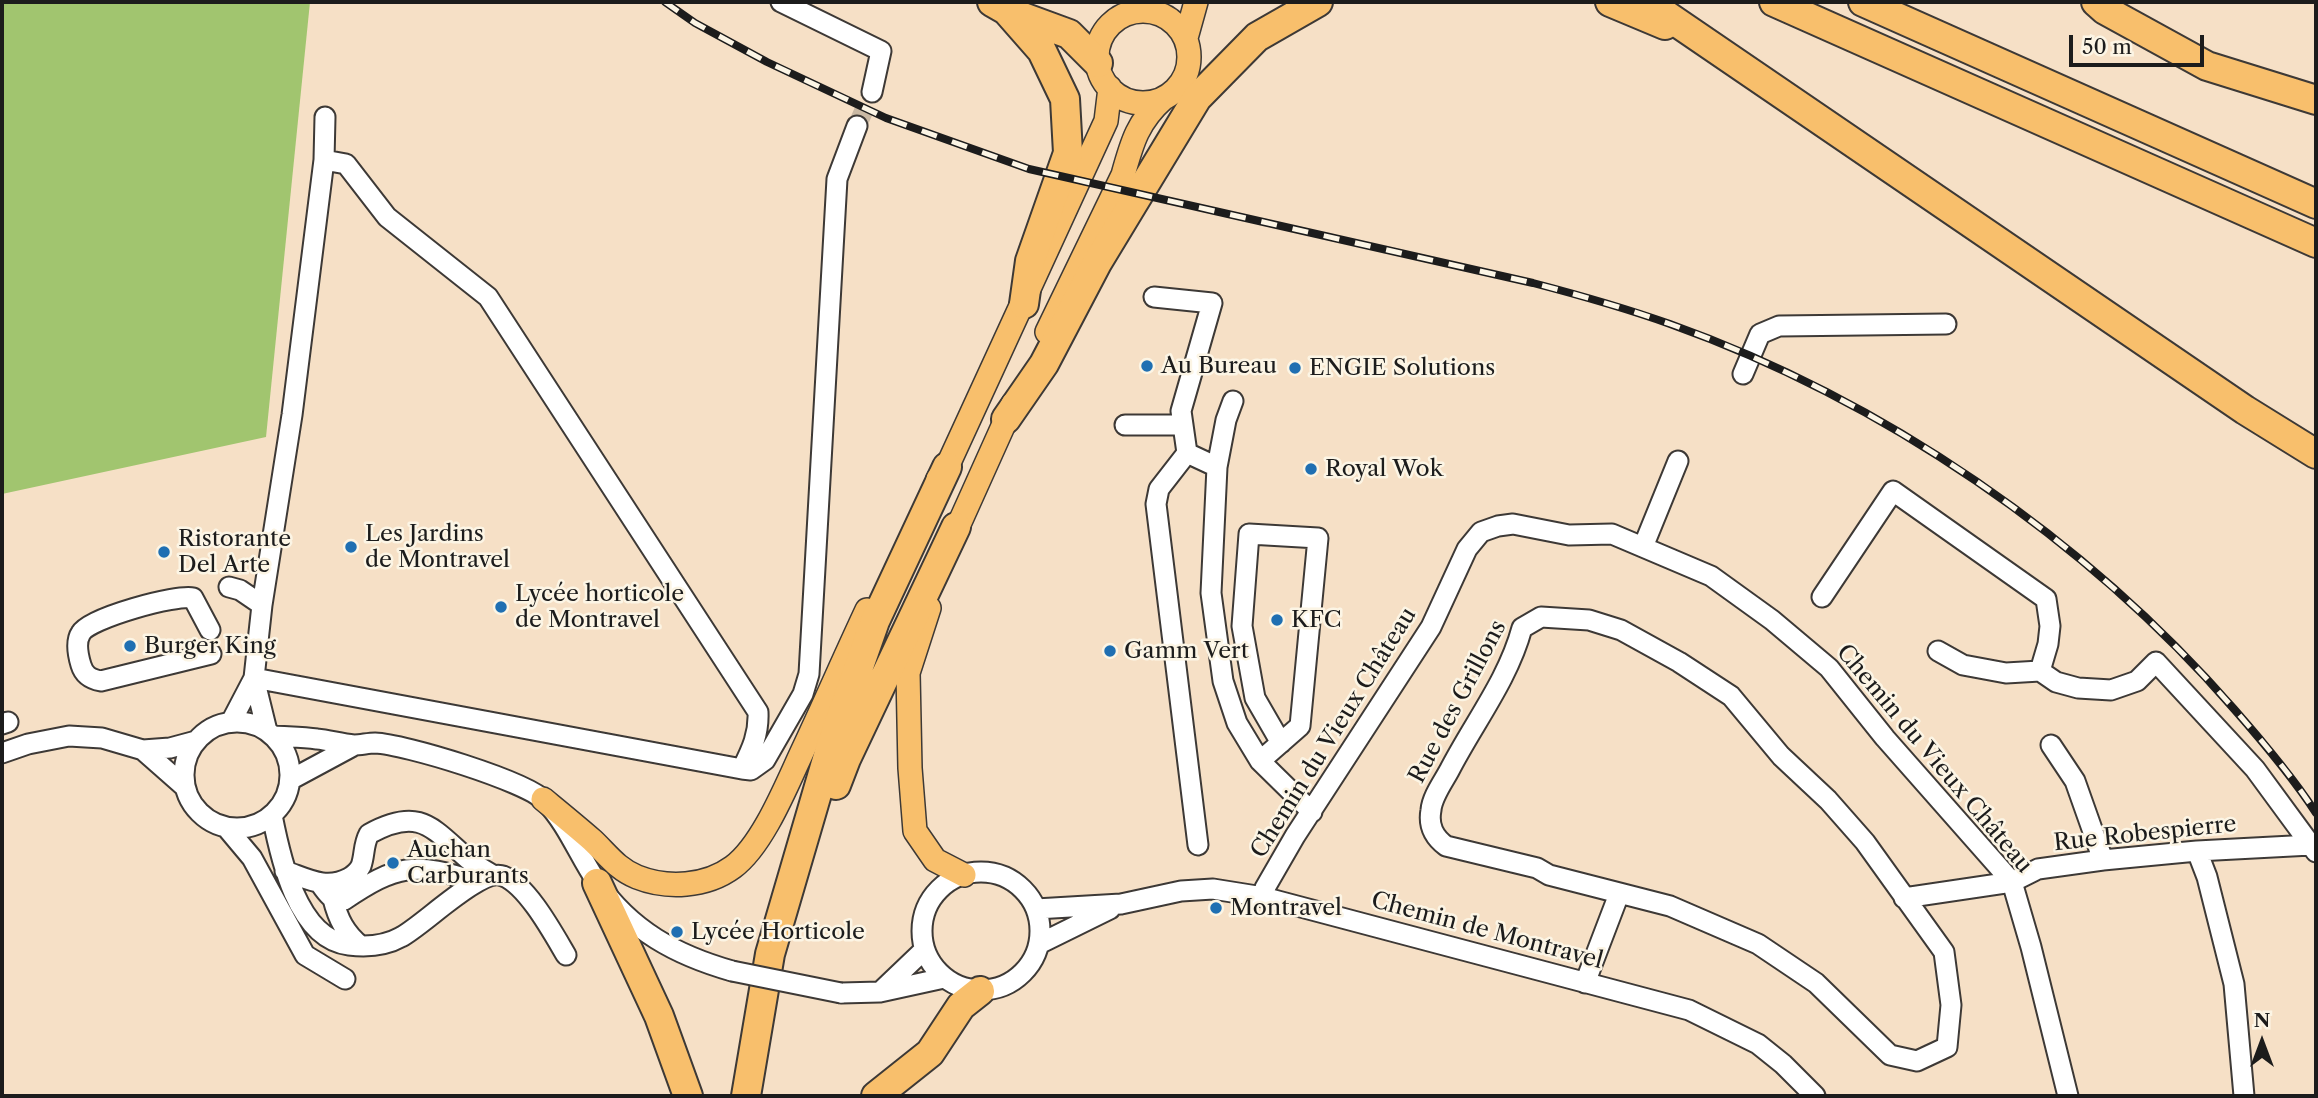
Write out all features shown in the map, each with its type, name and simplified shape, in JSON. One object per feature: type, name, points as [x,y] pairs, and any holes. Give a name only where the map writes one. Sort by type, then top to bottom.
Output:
[{"type":"highway","points":[[1006,419],[1044,364],[1097,262],[1196,98],[1257,37],[1318,2]]},
{"type":"highway","points":[[1610,2],[1656,20],[1749,72]]},
{"type":"highway","points":[[1647,2],[2245,410],[2316,454]]},
{"type":"highway","points":[[1774,2],[2316,243]]},
{"type":"highway","points":[[1863,2],[2316,204]]},
{"type":"highway","points":[[2096,2],[2105,10],[2207,66],[2316,100]]},
{"type":"highway","points":[[999,6],[1069,34],[1104,76]]},
{"type":"highway","points":[[999,6],[1042,51],[1065,99],[1068,153],[1030,261],[1024,304]]},
{"type":"highway","points":[[747,1096],[770,954],[830,749],[875,621],[947,467]]},
{"type":"highway","points":[[760,1096],[779,963],[813,850],[846,759],[956,527]]},
{"type":"highway","points":[[597,883],[659,1016],[688,1096]]},
{"type":"highway","points":[[876,1096],[930,1053],[961,1006],[980,991]]},
{"type":"main road","points":[[964,875],[935,860],[915,831],[909,755],[908,673],[956,527],[1123,174],[1140,126],[1147,113],[1177,88],[1186,74],[1189,64],[1186,38],[1196,2]]},
{"type":"main road","points":[[543,799],[595,843],[612,863],[636,877],[660,883],[687,885],[715,878],[734,867],[762,833],[782,795],[913,510],[947,467],[1106,121],[1104,76],[1098,51],[1102,36],[1110,25],[1123,15],[1149,6],[1171,20],[1186,38]]},
{"type":"main road","points":[[1104,76],[1122,98],[1148,103],[1164,98]]},
{"type":"street","points":[[781,2],[881,51],[872,92]]},
{"type":"street","points":[[231,722],[254,678],[262,605],[292,415],[324,160],[325,117]]},
{"type":"street","points":[[254,678],[742,769],[751,770],[765,760],[803,694],[809,674],[837,179],[857,126]]},
{"type":"street","points":[[324,160],[346,164],[387,217],[488,297],[758,712],[759,726],[755,743],[742,769]]},
{"type":"street","points":[[1154,297],[1212,303],[1181,411],[1187,453],[1158,489],[1156,504],[1198,845]]},
{"type":"street","points":[[1743,374],[1760,334],[1779,326],[1946,324]]},
{"type":"street","points":[[1233,401],[1226,419],[1217,467],[1211,593],[1223,681],[1237,723],[1260,761],[1312,812]]},
{"type":"street","points":[[1125,425],[1183,425]]},
{"type":"street","points":[[1187,453],[1217,467]]},
{"type":"street","points":[[1643,547],[1679,462]]},
{"type":"street","points":[[1822,597],[1894,491],[2046,598],[2050,626],[2040,671]]},
{"type":"street","name":"Chemin du Vieux Château","points":[[1263,897],[1265,888],[1295,836],[1431,627],[1467,549],[1481,532],[1513,524],[1569,535],[1612,534],[1711,576],[1772,620],[1829,668],[2012,883],[2068,1096]]},
{"type":"street","points":[[1260,761],[1281,743],[1300,726],[1318,538],[1249,534],[1242,626],[1255,698],[1281,743]]},
{"type":"street","points":[[229,587],[240,590],[262,605]]},
{"type":"street","points":[[210,630],[188,590],[87,626],[78,640],[82,668],[86,676],[101,681],[211,654]]},
{"type":"street","name":"Rue des Grillons","points":[[1541,617],[1588,620],[1621,630],[1679,662],[1731,696],[1781,756],[1828,800],[1865,842],[1904,898],[1944,952],[1951,1005],[1948,1047],[1917,1060],[1890,1055],[1816,982],[1758,944],[1670,906],[1549,875],[1537,868],[1447,846],[1436,838],[1431,825],[1431,808],[1517,646],[1522,628],[1541,617]]},
{"type":"street","points":[[1938,651],[1963,666],[2006,673],[2040,671],[2056,682],[2078,688],[2110,690],[2137,681],[2156,663],[2255,769],[2314,848]]},
{"type":"street","points":[[196,741],[187,755],[184,771],[185,787],[190,801],[200,813],[212,822],[226,827],[243,828],[272,815],[281,805],[290,780],[289,766],[285,752],[270,733],[254,678]]},
{"type":"street","points":[[2,753],[69,736],[102,737],[142,750],[170,748],[196,741],[218,725],[231,722],[244,722],[270,733],[355,745],[375,743],[394,746],[479,770],[517,784],[543,799],[561,821],[597,883],[646,934],[690,958],[732,971],[841,993],[880,992],[944,978]]},
{"type":"street","points":[[290,780],[355,745]]},
{"type":"street","points":[[2051,745],[2075,781],[2103,860]]},
{"type":"street","points":[[142,750],[185,787]]},
{"type":"street","points":[[272,815],[285,871],[300,904],[312,923],[326,937],[342,944],[379,945],[398,939],[484,878]]},
{"type":"street","points":[[327,892],[333,885],[354,876],[360,868],[363,845],[369,834],[398,822],[414,822],[435,828],[484,878]]},
{"type":"street","points":[[226,827],[252,858],[304,955],[345,979]]},
{"type":"street","name":"Rue Robespierre","points":[[1904,898],[2012,883],[2038,869],[2103,860],[2197,850],[2314,848]]},
{"type":"street","points":[[2197,850],[2207,877],[2234,984],[2244,1096]]},
{"type":"street","points":[[285,871],[344,900],[370,882],[399,870],[433,870],[484,878],[502,875],[521,889],[566,954]]},
{"type":"street","points":[[981,873],[1006,879],[1027,894],[1036,909],[1040,926],[1039,944],[1031,963],[1018,978],[1000,987],[980,991],[961,987],[944,978],[932,965],[925,950],[922,931],[925,913],[933,896],[947,883],[964,875],[981,873]]},
{"type":"street","name":"Chemin de Montravel","points":[[1036,909],[1121,904],[1202,889],[1263,897],[1689,1010],[1758,1044],[1815,1096]]},
{"type":"street","points":[[327,892],[342,926],[361,946]]},
{"type":"street","points":[[1585,982],[1619,894]]},
{"type":"street","name":"Chemin de Montravel","points":[[1039,944],[1121,904]]},
{"type":"street","points":[[880,992],[925,950]]},
{"type":"green space","points":[[2,2],[310,2],[266,437],[2,494]]},
{"type":"tunnel","points":[[857,126],[872,92]]},
{"type":"railway","points":[[665,2],[695,23],[767,62],[886,118],[1029,169],[1585,297],[1670,324],[1749,355],[1827,392],[1903,434],[1976,481],[2047,533],[2113,588],[2176,647],[2234,709],[2316,813]]},
{"type":"place","name":"Au Bureau","points":[[1147,366]]},
{"type":"place","name":"ENGIE Solutions","points":[[1295,368]]},
{"type":"place","name":"Royal Wok","points":[[1311,469]]},
{"type":"place","name":"Les Jardins de Montravel","points":[[351,547]]},
{"type":"place","name":"Ristorante Del Arte","points":[[164,552]]},
{"type":"place","name":"Lycée horticole de Montravel","points":[[501,607]]},
{"type":"place","name":"KFC","points":[[1277,620]]},
{"type":"place","name":"Burger King","points":[[130,646]]},
{"type":"place","name":"Gamm Vert","points":[[1110,651]]},
{"type":"place","name":"Auchan Carburants","points":[[393,863]]},
{"type":"place","name":"Montravel","points":[[1216,908]]},
{"type":"place","name":"Lycée Horticole","points":[[677,932]]}]
